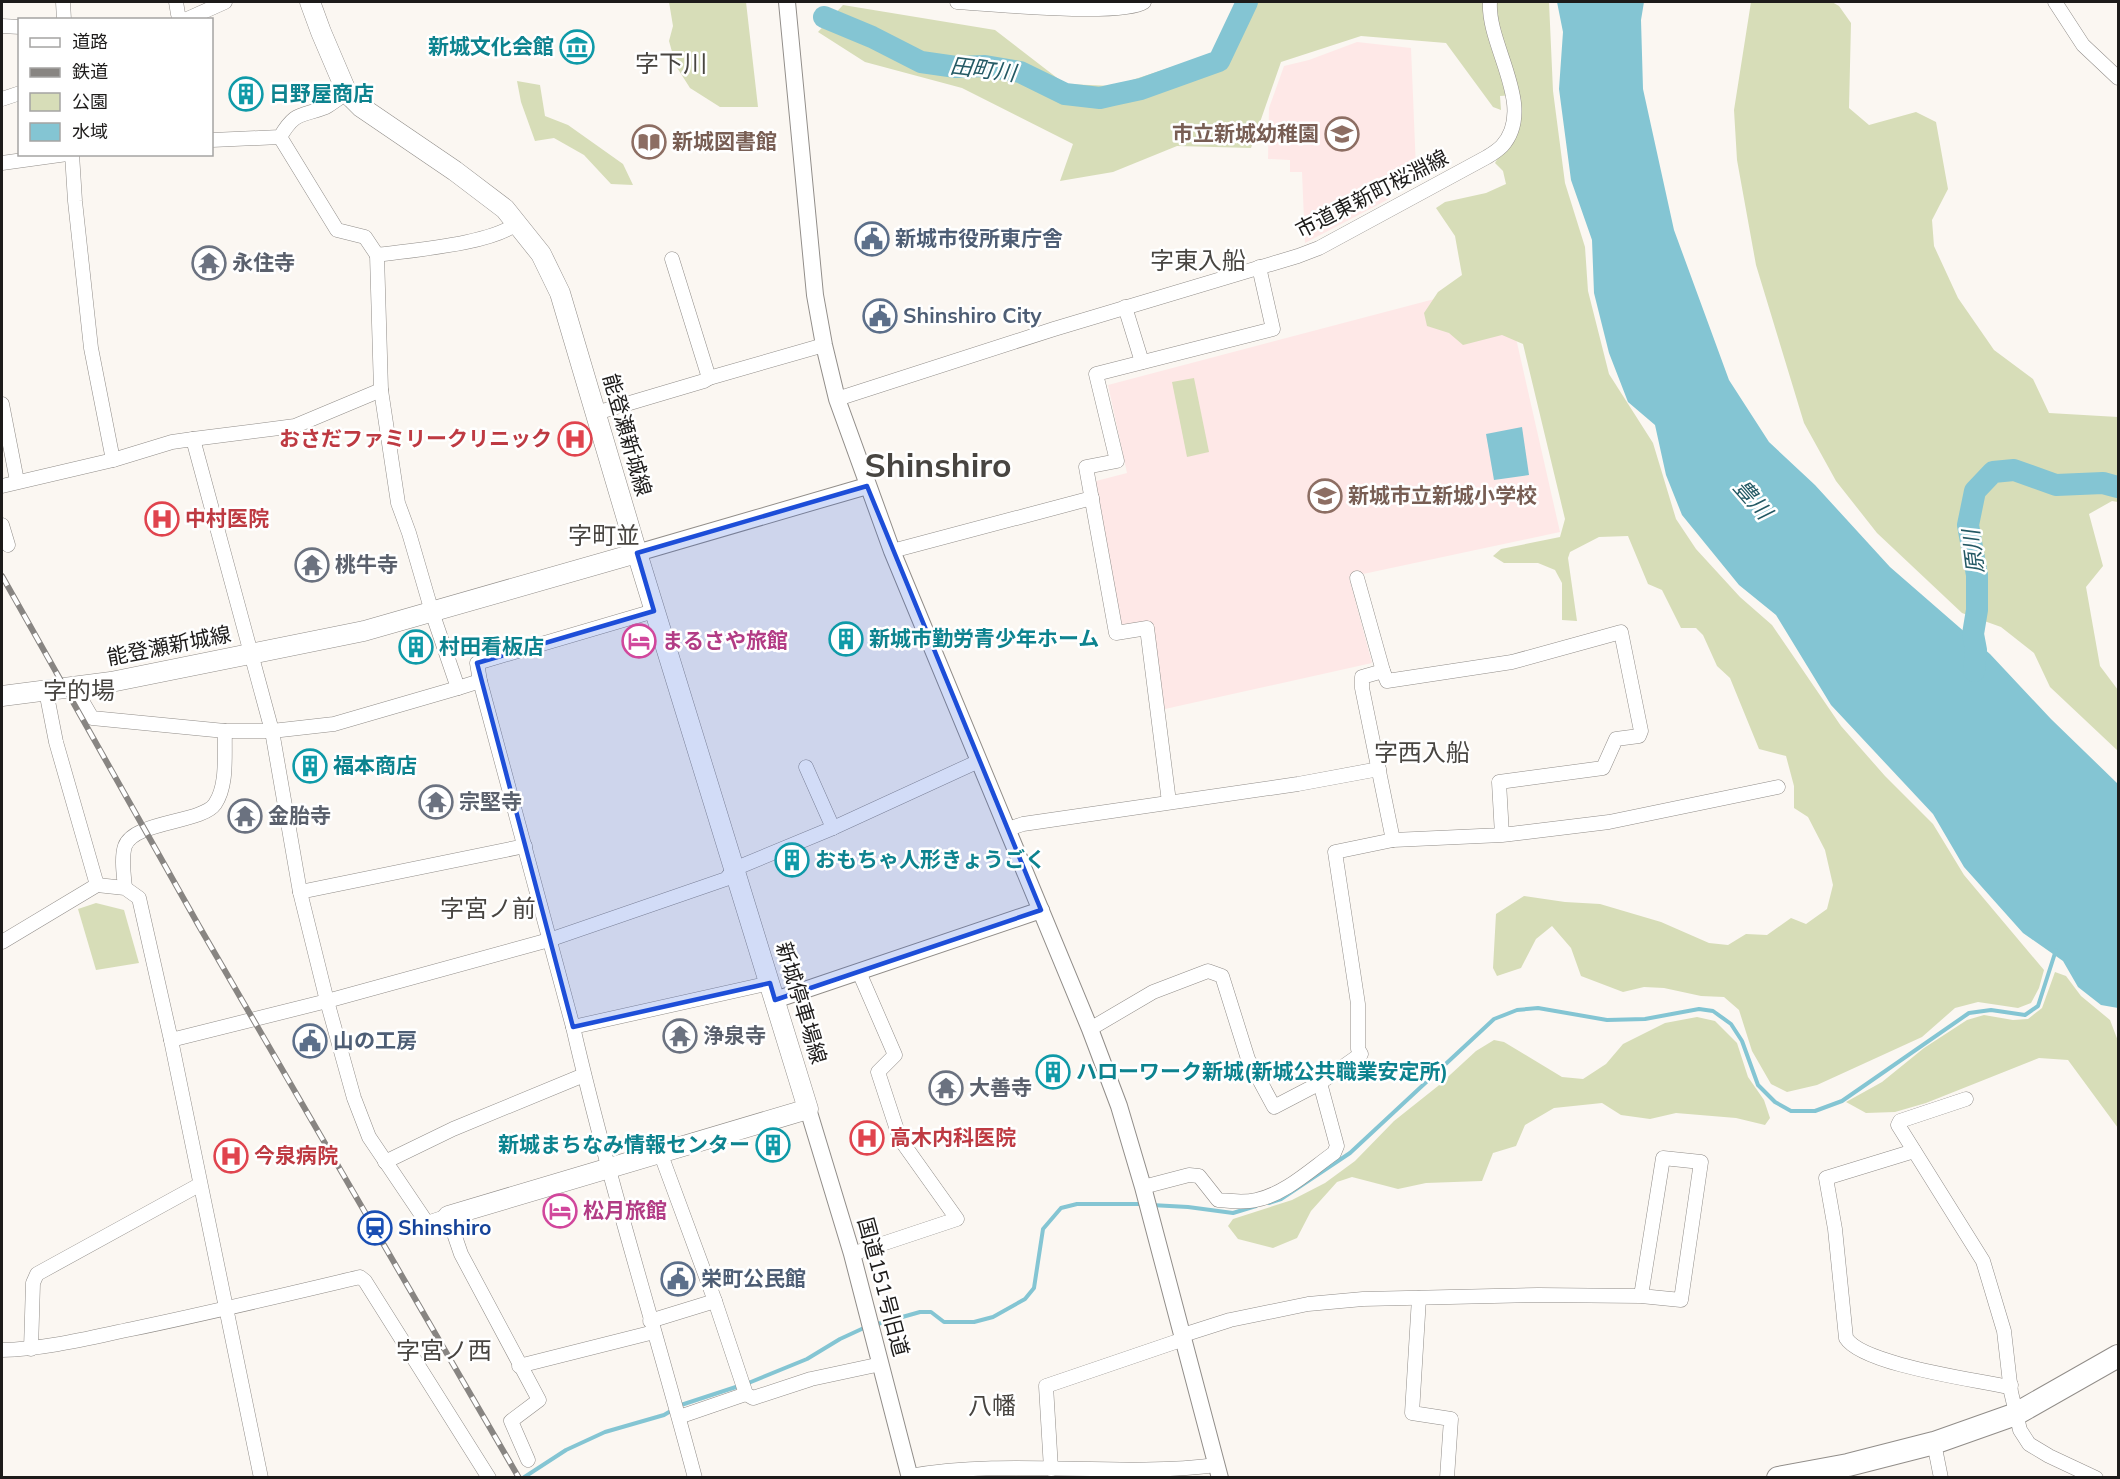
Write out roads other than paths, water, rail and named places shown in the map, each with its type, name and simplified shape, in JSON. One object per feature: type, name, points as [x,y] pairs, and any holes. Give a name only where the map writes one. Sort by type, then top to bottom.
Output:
[{"type":"highway","points":[[1778,1478],[1848,1465],[1934,1443],[2016,1414],[2118,1356]]},
{"type":"main road","name":"能登瀬新城線","points":[[2,696],[111,682],[364,631],[637,553],[560,293],[541,254],[505,209],[361,107],[347,93],[310,2]]},
{"type":"main road","name":"新城停車場線","points":[[637,553],[808,1109]]},
{"type":"main road","points":[[448,1216],[808,1109]]},
{"type":"street","points":[[63,2],[64,18]]},
{"type":"street","points":[[177,2],[178,14],[181,18]]},
{"type":"street","points":[[188,18],[225,2]]},
{"type":"street","points":[[787,2],[815,295],[837,399],[892,551],[1090,1029],[1119,1106],[1219,1471],[1008,1468],[910,1477]]},
{"type":"street","points":[[957,2],[1024,7],[1124,8],[1144,2]]},
{"type":"street","name":"市道東新町桜淵線","points":[[837,399],[1319,248],[1487,157],[1502,145],[1510,131],[1515,112],[1511,86],[1492,26],[1490,2]]},
{"type":"street","points":[[2055,2],[2084,45],[2118,78]]},
{"type":"street","points":[[2,26],[18,27]]},
{"type":"street","points":[[280,137],[289,122],[301,114],[327,106],[347,93]]},
{"type":"street","points":[[2,99],[18,94]]},
{"type":"street","points":[[213,140],[280,137]]},
{"type":"street","points":[[280,137],[336,230],[365,237],[377,255],[381,390],[398,503],[458,688]]},
{"type":"street","points":[[2,163],[53,156]]},
{"type":"street","points":[[72,156],[91,348],[113,460]]},
{"type":"street","points":[[377,255],[457,244],[508,231],[517,223]]},
{"type":"street","points":[[672,258],[709,378]]},
{"type":"street","points":[[1169,802],[1147,628],[1116,633],[1086,467],[1117,461],[1096,374],[1273,329],[1258,267]]},
{"type":"street","points":[[1125,307],[1142,362]]},
{"type":"street","points":[[596,413],[824,345]]},
{"type":"street","points":[[2,486],[113,460],[172,442],[295,426],[381,390]]},
{"type":"street","points":[[2,404],[17,481]]},
{"type":"street","points":[[193,439],[272,731],[300,892],[354,1098],[369,1137],[427,1223],[448,1216],[461,1254],[539,1400],[511,1420],[528,1460]]},
{"type":"street","points":[[637,553],[867,486]]},
{"type":"street","points":[[892,551],[1092,498]]},
{"type":"street","points":[[2,525],[8,545]]},
{"type":"street","points":[[1357,578],[1387,681],[1512,662],[1622,632],[1641,731],[1639,736],[1616,739],[1603,768],[1499,782],[1502,835]]},
{"type":"street","points":[[654,611],[477,663],[584,1075],[695,1478]]},
{"type":"street","points":[[1383,671],[1362,677],[1362,688],[1393,840]]},
{"type":"street","points":[[74,687],[92,718],[225,731],[272,731],[334,724],[480,681]]},
{"type":"street","points":[[46,691],[57,742],[97,885]]},
{"type":"street","points":[[125,888],[123,849],[128,840],[157,825],[207,812],[214,805],[222,789],[225,731]]},
{"type":"street","points":[[171,1040],[327,1001],[549,940],[726,879],[734,869],[833,828],[979,760]]},
{"type":"street","points":[[806,767],[833,828]]},
{"type":"street","points":[[1008,829],[1023,824],[1298,784],[1379,769]]},
{"type":"street","points":[[1090,1029],[1153,992],[1208,971],[1222,976],[1248,1059],[1274,1107],[1320,1083],[1361,1054],[1358,1049],[1358,1004],[1335,852],[1393,840],[1502,835],[1609,822],[1778,787]]},
{"type":"street","points":[[300,892],[525,846]]},
{"type":"street","points":[[2,942],[97,885],[125,888],[139,898],[171,1040],[261,1478]]},
{"type":"street","points":[[573,1027],[773,991],[859,972],[1041,910]]},
{"type":"street","points":[[852,1254],[957,1219],[900,1139],[878,1072],[896,1055],[859,972]]},
{"type":"street","points":[[385,1162],[453,1129],[584,1075]]},
{"type":"street","points":[[1144,1192],[1190,1175],[1198,1176],[1218,1200],[1243,1202],[1276,1194],[1334,1153],[1336,1146],[1320,1083]]},
{"type":"street","points":[[1966,1098],[1900,1121],[1898,1125],[1983,1261],[2004,1331],[2010,1385],[2020,1430],[2029,1444],[2096,1478]]},
{"type":"street","name":"国道151号旧道","points":[[808,1109],[852,1254],[910,1477]]},
{"type":"street","points":[[1914,1151],[1826,1178],[1835,1229],[1846,1338],[1849,1344],[1882,1359],[1914,1368],[2003,1386],[2010,1385]]},
{"type":"street","points":[[660,1152],[745,1388],[753,1398],[811,1379],[881,1364]]},
{"type":"street","points":[[1051,1469],[1046,1386],[1230,1320],[1308,1304],[1363,1299],[1641,1296],[1681,1300],[1701,1162],[1663,1158],[1641,1296]]},
{"type":"street","points":[[32,1349],[33,1283],[37,1274],[200,1185]]},
{"type":"street","points":[[2,1350],[32,1349],[360,1277],[365,1281],[489,1478]]},
{"type":"street","points":[[1419,1298],[1412,1413],[1451,1419],[1447,1478]]},
{"type":"street","points":[[519,1366],[652,1327],[715,1300]]},
{"type":"street","points":[[676,1411],[745,1388]]},
{"type":"street","points":[[1934,1443],[1941,1478]]},
{"type":"water","name":"豊川","points":[[1557,2],[1644,2],[1641,20],[1643,89],[1674,230],[1729,380],[1769,442],[1815,485],[1890,567],[1990,654],[2051,719],[2118,784],[2118,1008],[2101,1005],[2078,987],[2063,961],[2023,933],[1964,867],[1933,814],[1831,705],[1776,615],[1739,585],[1682,515],[1666,475],[1655,425],[1628,402],[1609,353],[1594,293],[1592,240],[1571,180],[1559,89],[1563,32]]},
{"type":"water","points":[[1522,427],[1529,475],[1494,480],[1486,434]]},
{"type":"waterway","name":"田町川","points":[[824,17],[872,37],[921,62],[956,67],[985,66],[1020,72],[1065,94],[1100,98],[1141,89],[1219,61],[1247,2]]},
{"type":"waterway","name":"原川","points":[[1974,671],[1976,650],[1973,634],[1977,610],[1977,575],[1968,525],[1975,491],[1993,472],[2014,470],[2056,485],[2103,483],[2118,487]]},
{"type":"waterway","points":[[1269,1203],[1281,1199],[1350,1153],[1494,1019],[1517,1010],[1538,1008],[1607,1020],[1645,1019],[1699,1009],[1713,1011],[1731,1024],[1742,1041],[1758,1085],[1775,1102],[1791,1111],[1815,1111],[1842,1101],[1969,1013],[1991,1010],[2025,1015],[2038,1006],[2056,950]]},
{"type":"waterway","points":[[874,1325],[920,1312],[931,1312],[944,1322],[974,1322],[993,1317],[1025,1299],[1034,1288],[1043,1229],[1061,1208],[1077,1204],[1144,1204]]},
{"type":"waterway","points":[[1151,1205],[1233,1213],[1256,1206]]},
{"type":"waterway","points":[[746,1384],[807,1359],[840,1339],[866,1327]]},
{"type":"waterway","points":[[523,1478],[566,1450],[605,1432],[664,1415],[681,1405],[739,1386]]},
{"type":"railway","points":[[2,576],[199,926],[519,1478]]},
{"type":"place","name":"新城文化会館","points":[[577,47]]},
{"type":"place","name":"日野屋商店","points":[[246,94]]},
{"type":"place","name":"市立新城幼稚園","points":[[1342,134]]},
{"type":"place","name":"新城図書館","points":[[649,142]]},
{"type":"place","name":"新城市役所東庁舎","points":[[872,239]]},
{"type":"place","name":"永住寺","points":[[209,263]]},
{"type":"place","name":"Shinshiro City","points":[[880,316]]},
{"type":"place","name":"おさだファミリークリニック","points":[[575,439]]},
{"type":"place","name":"新城市立新城小学校","points":[[1325,496]]},
{"type":"place","name":"中村医院","points":[[162,519]]},
{"type":"place","name":"桃牛寺","points":[[312,565]]},
{"type":"place","name":"新城市勤労青少年ホーム","points":[[846,639]]},
{"type":"place","name":"まるさや旅館","points":[[639,641]]},
{"type":"place","name":"村田看板店","points":[[416,647]]},
{"type":"place","name":"福本商店","points":[[310,766]]},
{"type":"place","name":"宗堅寺","points":[[436,802]]},
{"type":"place","name":"金胎寺","points":[[245,816]]},
{"type":"place","name":"おもちゃ人形きょうごく","points":[[792,860]]},
{"type":"place","name":"浄泉寺","points":[[680,1036]]},
{"type":"place","name":"山の工房","points":[[310,1041]]},
{"type":"place","name":"ハローワーク新城(新城公共職業安定所)","points":[[1053,1072]]},
{"type":"place","name":"大善寺","points":[[946,1088]]},
{"type":"place","name":"高木内科医院","points":[[867,1138]]},
{"type":"place","name":"新城まちなみ情報センター","points":[[773,1145]]},
{"type":"place","name":"今泉病院","points":[[231,1156]]},
{"type":"place","name":"松月旅館","points":[[560,1211]]},
{"type":"place","name":"Shinshiro","points":[[375,1228]]},
{"type":"place","name":"栄町公民館","points":[[678,1279]]},
{"type":"district","name":"字下川","points":[[671,64]]},
{"type":"district","name":"字東入船","points":[[1198,261]]},
{"type":"district","name":"Shinshiro","points":[[938,465]]},
{"type":"district","name":"字町並","points":[[604,536]]},
{"type":"district","name":"字的場","points":[[79,691]]},
{"type":"district","name":"字西入船","points":[[1422,753]]},
{"type":"district","name":"字宮ノ前","points":[[488,909]]},
{"type":"district","name":"字宮ノ西","points":[[444,1351]]},
{"type":"district","name":"八幡","points":[[992,1406]]}]
